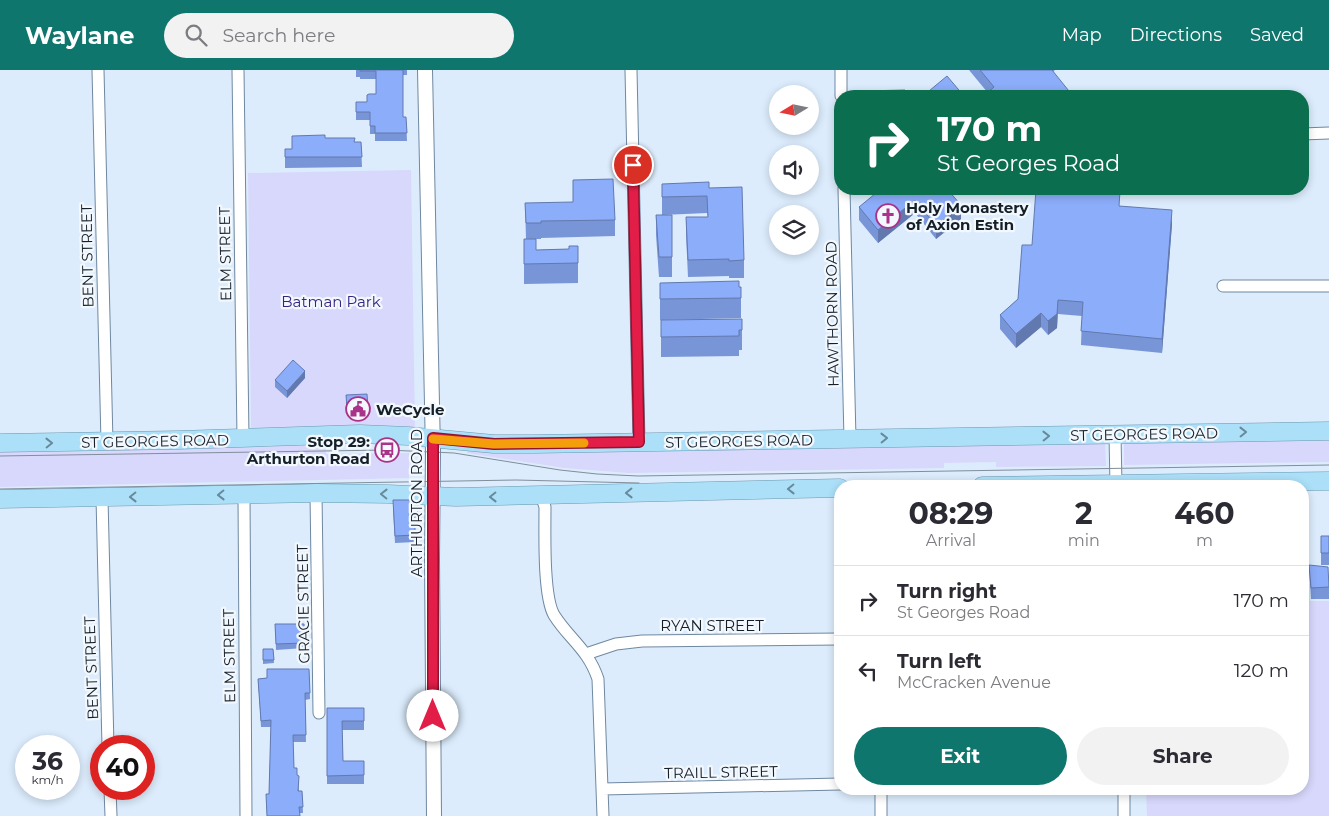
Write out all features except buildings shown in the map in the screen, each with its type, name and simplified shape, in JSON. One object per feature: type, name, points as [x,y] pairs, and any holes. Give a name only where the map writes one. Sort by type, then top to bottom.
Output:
[{"type":"highway","name":"ST GEORGES ROAD","points":[[0,443],[107,442],[360,434],[494,444],[1329,431]]},
{"type":"highway","points":[[1309,481],[1329,481]]},
{"type":"highway","points":[[0,499],[316,493],[494,497],[834,488]]},
{"type":"street","name":"BENT STREET","points":[[98,70],[107,442]]},
{"type":"street","name":"ELM STREET","points":[[238,70],[243,438]]},
{"type":"street","name":"ARTHURTON ROAD","points":[[425,70],[433,438],[434,816]]},
{"type":"street","points":[[631,70],[639,442]]},
{"type":"street","points":[[841,70],[841,90]]},
{"type":"street","points":[[1309,134],[1329,133]]},
{"type":"street","name":"HAWTHORN ROAD","points":[[844,195],[850,439]]},
{"type":"street","points":[[1223,286],[1329,286]]},
{"type":"street","points":[[1115,435],[1116,480]]},
{"type":"street","name":"GRACIE STREET","points":[[316,493],[319,713]]},
{"type":"street","name":"ELM STREET","points":[[244,495],[246,816]]},
{"type":"street","points":[[541,495],[544,507],[548,598],[554,615],[586,654],[598,679],[603,816]]},
{"type":"street","name":"BENT STREET","points":[[102,498],[108,735]]},
{"type":"street","name":"RYAN STREET","points":[[586,654],[616,644],[642,640],[834,639]]},
{"type":"street","name":"TRAILL STREET","points":[[602,789],[834,784]]},
{"type":"street","points":[[881,795],[881,816]]},
{"type":"street","points":[[1124,795],[1124,816]]},
{"type":"street","points":[[110,800],[111,816]]},
{"type":"green space","name":"Batman Park","points":[[411,170],[415,429],[251,428],[248,173]]},
{"type":"green space","points":[[1329,436],[1329,462],[1124,465],[1124,439]]},
{"type":"green space","points":[[1105,439],[1106,466],[996,467],[996,462],[944,463],[944,468],[629,473],[564,468],[467,453],[467,450]]},
{"type":"green space","points":[[242,444],[264,447],[326,444],[326,454],[409,453],[409,478],[0,487],[0,451]]},
{"type":"green space","points":[[1309,574],[1310,601],[1329,601],[1329,816],[1147,816],[1146,795],[1309,795]]},
{"type":"tram line","points":[[0,456],[387,450],[454,453],[560,470],[638,476],[1329,465]]},
{"type":"tram line","points":[[0,489],[516,480],[639,483]]},
{"type":"slow traffic","points":[[433,439],[494,444],[584,443]]},
{"type":"place","name":"Holy Monastery of Axion Estin","points":[[888,216]]},
{"type":"place","name":"WeCycle","points":[[358,409]]},
{"type":"place","name":"Stop 29: Arthurton Road","points":[[387,450]]},
{"type":"route","points":[[433,716],[433,438],[494,444],[639,442],[633,165]]}]
